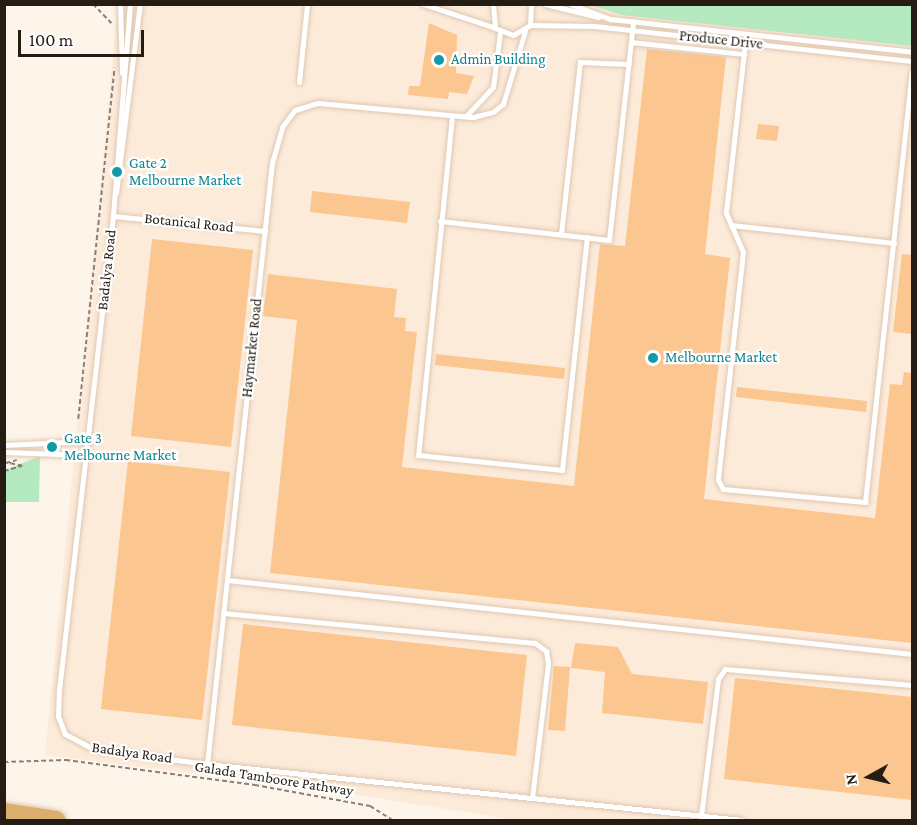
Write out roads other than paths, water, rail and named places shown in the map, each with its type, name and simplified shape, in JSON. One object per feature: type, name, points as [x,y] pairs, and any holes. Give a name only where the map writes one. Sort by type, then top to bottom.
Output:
[{"type":"highway","points":[[4,812],[56,820]]},
{"type":"lane","points":[[120,4],[122,105]]},
{"type":"lane","name":"Badalya Road","points":[[130,4],[113,216],[59,689],[61,727],[85,747],[207,764],[742,820]]},
{"type":"lane","name":"Badalya Road","points":[[114,197],[140,4]]},
{"type":"lane","points":[[299,82],[307,4]]},
{"type":"lane","points":[[423,4],[495,27],[500,32],[525,31],[530,25],[531,4]]},
{"type":"lane","points":[[493,4],[495,27]]},
{"type":"lane","name":"Produce Drive","points":[[545,4],[571,15],[912,52]]},
{"type":"lane","name":"Produce Drive","points":[[570,4],[610,19]]},
{"type":"lane","points":[[440,222],[609,240],[633,21]]},
{"type":"lane","name":"Produce Drive","points":[[530,25],[632,30],[912,60]]},
{"type":"lane","name":"Haymarket Road","points":[[207,764],[274,149],[295,110],[318,103],[481,117],[503,104],[525,31]]},
{"type":"lane","points":[[466,116],[493,87],[500,32]]},
{"type":"lane","points":[[746,34],[726,213],[743,252],[719,486],[807,499],[865,502],[911,104],[912,72]]},
{"type":"lane","points":[[631,42],[744,54]]},
{"type":"lane","points":[[561,234],[579,62],[629,64]]},
{"type":"lane","points":[[452,116],[417,453],[556,472],[564,466],[587,237]]},
{"type":"lane","name":"Botanical Road","points":[[113,216],[265,231]]},
{"type":"lane","points":[[731,225],[894,243]]},
{"type":"lane","points":[[4,446],[88,441]]},
{"type":"lane","points":[[4,452],[87,455]]},
{"type":"lane","points":[[227,580],[912,654]]},
{"type":"lane","points":[[223,613],[535,643],[546,651],[548,664],[532,798]]},
{"type":"lane","points":[[701,816],[718,679],[725,669],[912,685]]},
{"type":"place","name":"Admin Building","points":[[439,60]]},
{"type":"place","name":"Gate 2 Melbourne Market","points":[[117,172]]},
{"type":"place","name":"Melbourne Market","points":[[653,358]]},
{"type":"place","name":"Gate 3 Melbourne Market","points":[[52,447]]}]
